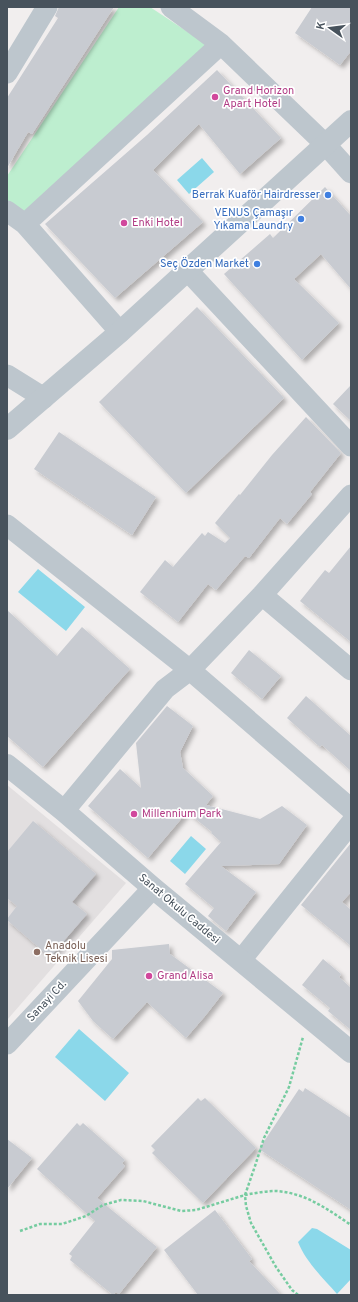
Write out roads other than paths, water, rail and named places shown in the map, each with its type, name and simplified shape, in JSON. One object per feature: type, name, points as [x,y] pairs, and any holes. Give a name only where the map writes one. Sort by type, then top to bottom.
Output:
[{"type":"street","points":[[7,73],[47,7]]},
{"type":"street","points":[[171,7],[221,44],[325,144],[351,172]]},
{"type":"street","points":[[25,224],[221,44]]},
{"type":"street","points":[[7,429],[120,332],[351,121]]},
{"type":"street","points":[[7,211],[25,224],[120,332]]},
{"type":"street","points":[[187,270],[351,446]]},
{"type":"street","points":[[7,374],[44,398]]},
{"type":"street","points":[[64,811],[165,689],[190,670],[262,595],[351,495]]},
{"type":"street","points":[[7,525],[190,670],[351,809]]},
{"type":"street","points":[[262,595],[351,670]]},
{"type":"street","name":"Sanat Okulu Caddesi","points":[[7,765],[64,811],[152,888],[351,1052]]},
{"type":"street","points":[[241,960],[351,823]]},
{"type":"street","name":"Sanayi Cd.","points":[[7,1044],[152,888]]},
{"type":"water","points":[[202,158],[214,172],[189,194],[177,180]]},
{"type":"water","points":[[38,569],[85,607],[66,631],[18,592]]},
{"type":"water","points":[[191,836],[206,849],[185,874],[170,861]]},
{"type":"water","points":[[79,1029],[129,1073],[105,1101],[55,1057]]},
{"type":"water","points":[[312,1228],[317,1229],[351,1250],[351,1279],[337,1294],[310,1263],[298,1242]]},
{"type":"place","name":"Grand Horizon Apart Hotel","points":[[215,97]]},
{"type":"place","name":"Berrak Kuaför Hairdresser","points":[[328,195]]},
{"type":"place","name":"VENUS Çamaşır Yıkama Laundry","points":[[301,219]]},
{"type":"place","name":"Enki Hotel","points":[[124,223]]},
{"type":"place","name":"Seç Özden Market","points":[[257,264]]},
{"type":"place","name":"Millennium Park","points":[[134,814]]},
{"type":"place","name":"Anadolu Teknik Lisesi","points":[[37,952]]},
{"type":"place","name":"Grand Alisa","points":[[149,976]]}]
